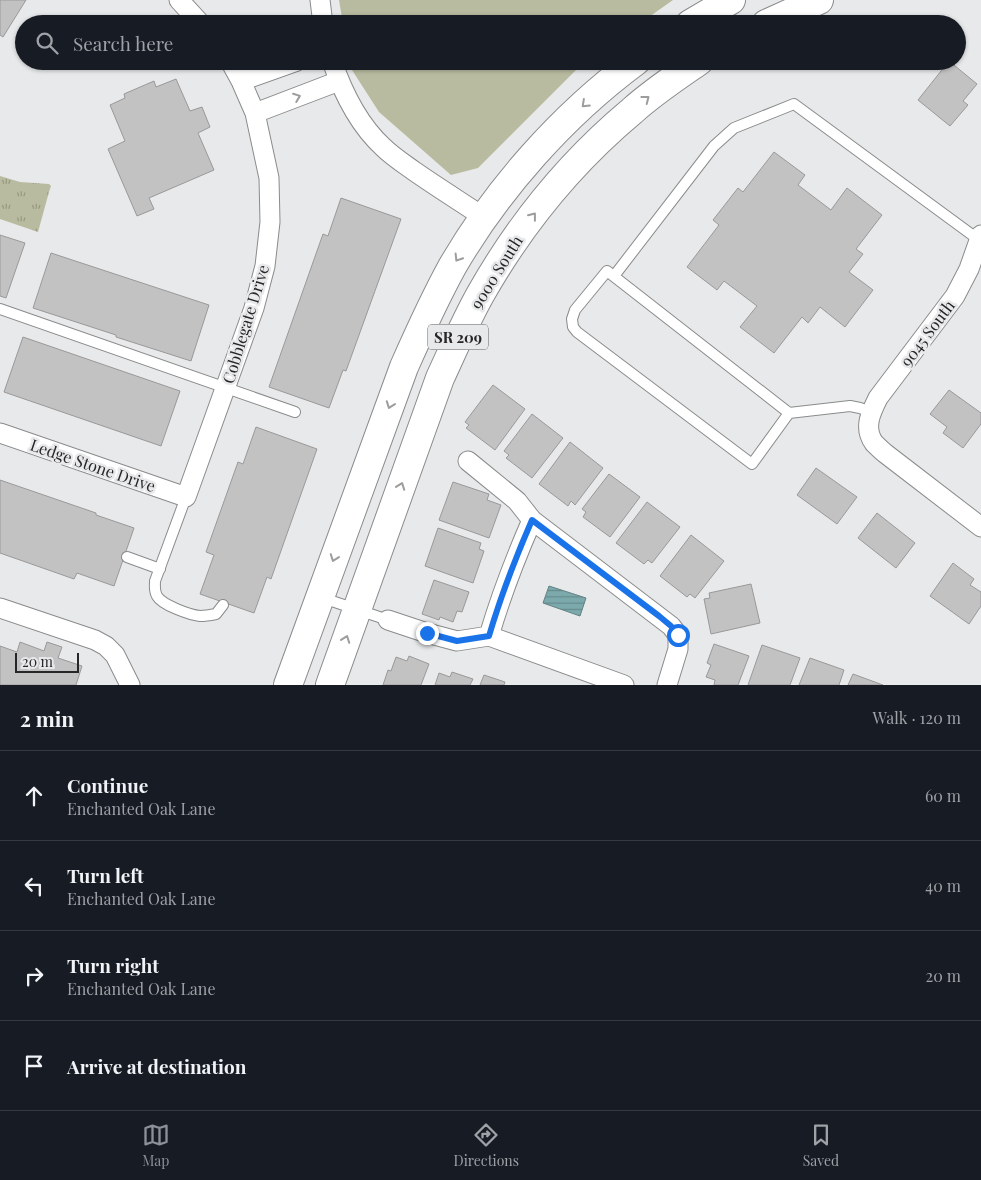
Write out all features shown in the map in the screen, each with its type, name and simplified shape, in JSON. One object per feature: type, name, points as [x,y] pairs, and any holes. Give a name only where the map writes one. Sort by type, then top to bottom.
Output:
[{"type":"main road","points":[[705,15],[731,0]]},
{"type":"main road","points":[[786,15],[819,0]]},
{"type":"main road","name":"SR 209","points":[[288,685],[404,367],[435,298],[453,266],[485,218],[518,175],[570,118],[625,70]]},
{"type":"main road","name":"9000 South","points":[[330,685],[440,378],[459,335],[481,294],[526,224],[575,165],[639,105],[686,70]]},
{"type":"street","points":[[179,0],[193,15]]},
{"type":"street","points":[[320,0],[322,15]]},
{"type":"street","name":"Cobblegate Drive","points":[[186,497],[254,308],[265,266],[270,222],[269,178],[255,113],[235,70]]},
{"type":"street","points":[[241,81],[272,70]]},
{"type":"street","points":[[335,70],[350,106],[382,147],[485,218]]},
{"type":"street","points":[[255,113],[339,81]]},
{"type":"street","name":"9045 South","points":[[870,420],[878,398],[955,296],[969,269],[980,238]]},
{"type":"street","points":[[870,420],[873,442],[981,527]]},
{"type":"street","name":"Ledge Stone Drive","points":[[0,433],[186,497]]},
{"type":"street","points":[[468,462],[517,501],[532,520],[671,626],[678,635],[678,649],[667,685]]},
{"type":"street","points":[[489,636],[514,561],[532,520]]},
{"type":"street","points":[[0,608],[95,640],[106,646],[115,655],[130,685]]},
{"type":"street","points":[[388,620],[457,641],[489,636],[624,685]]},
{"type":"lane","points":[[614,276],[714,146],[734,128],[794,104],[980,238]]},
{"type":"lane","points":[[790,413],[752,464],[577,332],[573,327],[572,319],[576,310],[607,271],[790,413],[850,406],[860,408],[870,420]]},
{"type":"lane","points":[[0,309],[295,412]]},
{"type":"lane","points":[[186,497],[155,581],[155,590],[158,598],[163,602],[194,615],[216,614],[223,605]]},
{"type":"lane","points":[[127,558],[160,568]]},
{"type":"lane","points":[[320,596],[388,620]]},
{"type":"green space","points":[[339,0],[673,0],[652,15],[342,15]]},
{"type":"green space","points":[[352,70],[576,70],[478,168],[451,175],[379,112]]},
{"type":"green space","points":[[0,176],[20,182],[49,184],[51,186],[38,232],[0,219]]},
{"type":"water","points":[[549,586],[586,598],[580,616],[543,603]]},
{"type":"building","points":[[0,0],[26,0],[3,37],[0,35]]},
{"type":"building","points":[[942,70],[960,70],[977,84],[963,101],[968,105],[950,126],[918,100]]},
{"type":"building","points":[[176,79],[190,111],[202,107],[210,127],[198,133],[214,170],[149,198],[154,209],[137,216],[108,149],[125,141],[110,105],[125,98],[124,94],[154,81],[156,87]]},
{"type":"building","points":[[774,152],[805,175],[798,185],[831,210],[847,188],[882,215],[856,249],[863,254],[849,272],[873,290],[845,327],[820,307],[808,323],[802,317],[774,353],[740,327],[757,306],[724,281],[717,290],[687,267],[719,225],[713,220],[738,188],[743,192]]},
{"type":"building","points":[[341,198],[401,219],[346,371],[343,370],[329,408],[269,387],[323,234],[328,236]]},
{"type":"building","points":[[0,235],[25,243],[6,298],[0,296]]},
{"type":"building","points":[[51,253],[209,305],[191,361],[33,308]]},
{"type":"building","points":[[23,337],[180,391],[161,446],[4,392]]},
{"type":"building","points":[[493,385],[525,409],[495,450],[466,428],[469,425],[465,422]]},
{"type":"building","points":[[949,390],[981,413],[981,424],[963,448],[943,433],[947,427],[930,414]]},
{"type":"building","points":[[532,414],[563,438],[532,478],[506,458],[509,455],[504,451]]},
{"type":"building","points":[[256,427],[317,449],[271,579],[267,577],[254,613],[200,594],[214,555],[206,552],[238,462],[243,464]]},
{"type":"building","points":[[570,442],[603,468],[575,505],[571,501],[568,506],[539,484]]},
{"type":"building","points":[[816,468],[857,497],[837,524],[797,495]]},
{"type":"building","points":[[609,474],[640,497],[610,537],[583,517],[586,512],[582,509]]},
{"type":"building","points":[[0,480],[134,528],[114,586],[77,573],[74,579],[0,553]]},
{"type":"building","points":[[453,482],[489,494],[487,500],[501,505],[489,538],[439,520]]},
{"type":"building","points":[[647,502],[680,527],[652,563],[648,560],[644,564],[616,543]]},
{"type":"building","points":[[877,513],[915,543],[896,568],[858,538]]},
{"type":"building","points":[[438,528],[481,543],[479,549],[484,551],[473,583],[425,566]]},
{"type":"building","points":[[691,535],[724,561],[695,598],[690,594],[687,597],[660,576]]},
{"type":"building","points":[[953,563],[974,579],[970,585],[981,592],[981,606],[969,624],[930,596]]},
{"type":"building","points":[[434,580],[469,592],[462,612],[457,611],[453,622],[440,617],[439,620],[422,614]]},
{"type":"building","points":[[751,584],[760,623],[711,634],[704,599],[710,598],[709,593]]},
{"type":"building","points":[[20,642],[44,651],[47,642],[62,647],[58,658],[82,666],[76,685],[0,685],[0,646],[17,652]]},
{"type":"building","points":[[714,644],[749,656],[738,685],[714,685],[715,680],[706,677],[711,665],[707,663]]},
{"type":"building","points":[[762,645],[800,658],[790,685],[748,685]]},
{"type":"building","points":[[409,656],[429,664],[421,685],[383,685],[388,670],[391,671],[396,657],[407,661]]},
{"type":"building","points":[[810,658],[844,670],[839,685],[799,685]]},
{"type":"building","points":[[452,672],[473,679],[470,685],[435,685],[439,673],[450,677]]},
{"type":"building","points":[[853,674],[883,685],[848,685]]},
{"type":"building","points":[[484,675],[505,682],[504,685],[480,685]]},
{"type":"route","points":[[427,633],[457,641],[489,636],[514,561],[532,520],[659,616],[678,635]]}]
